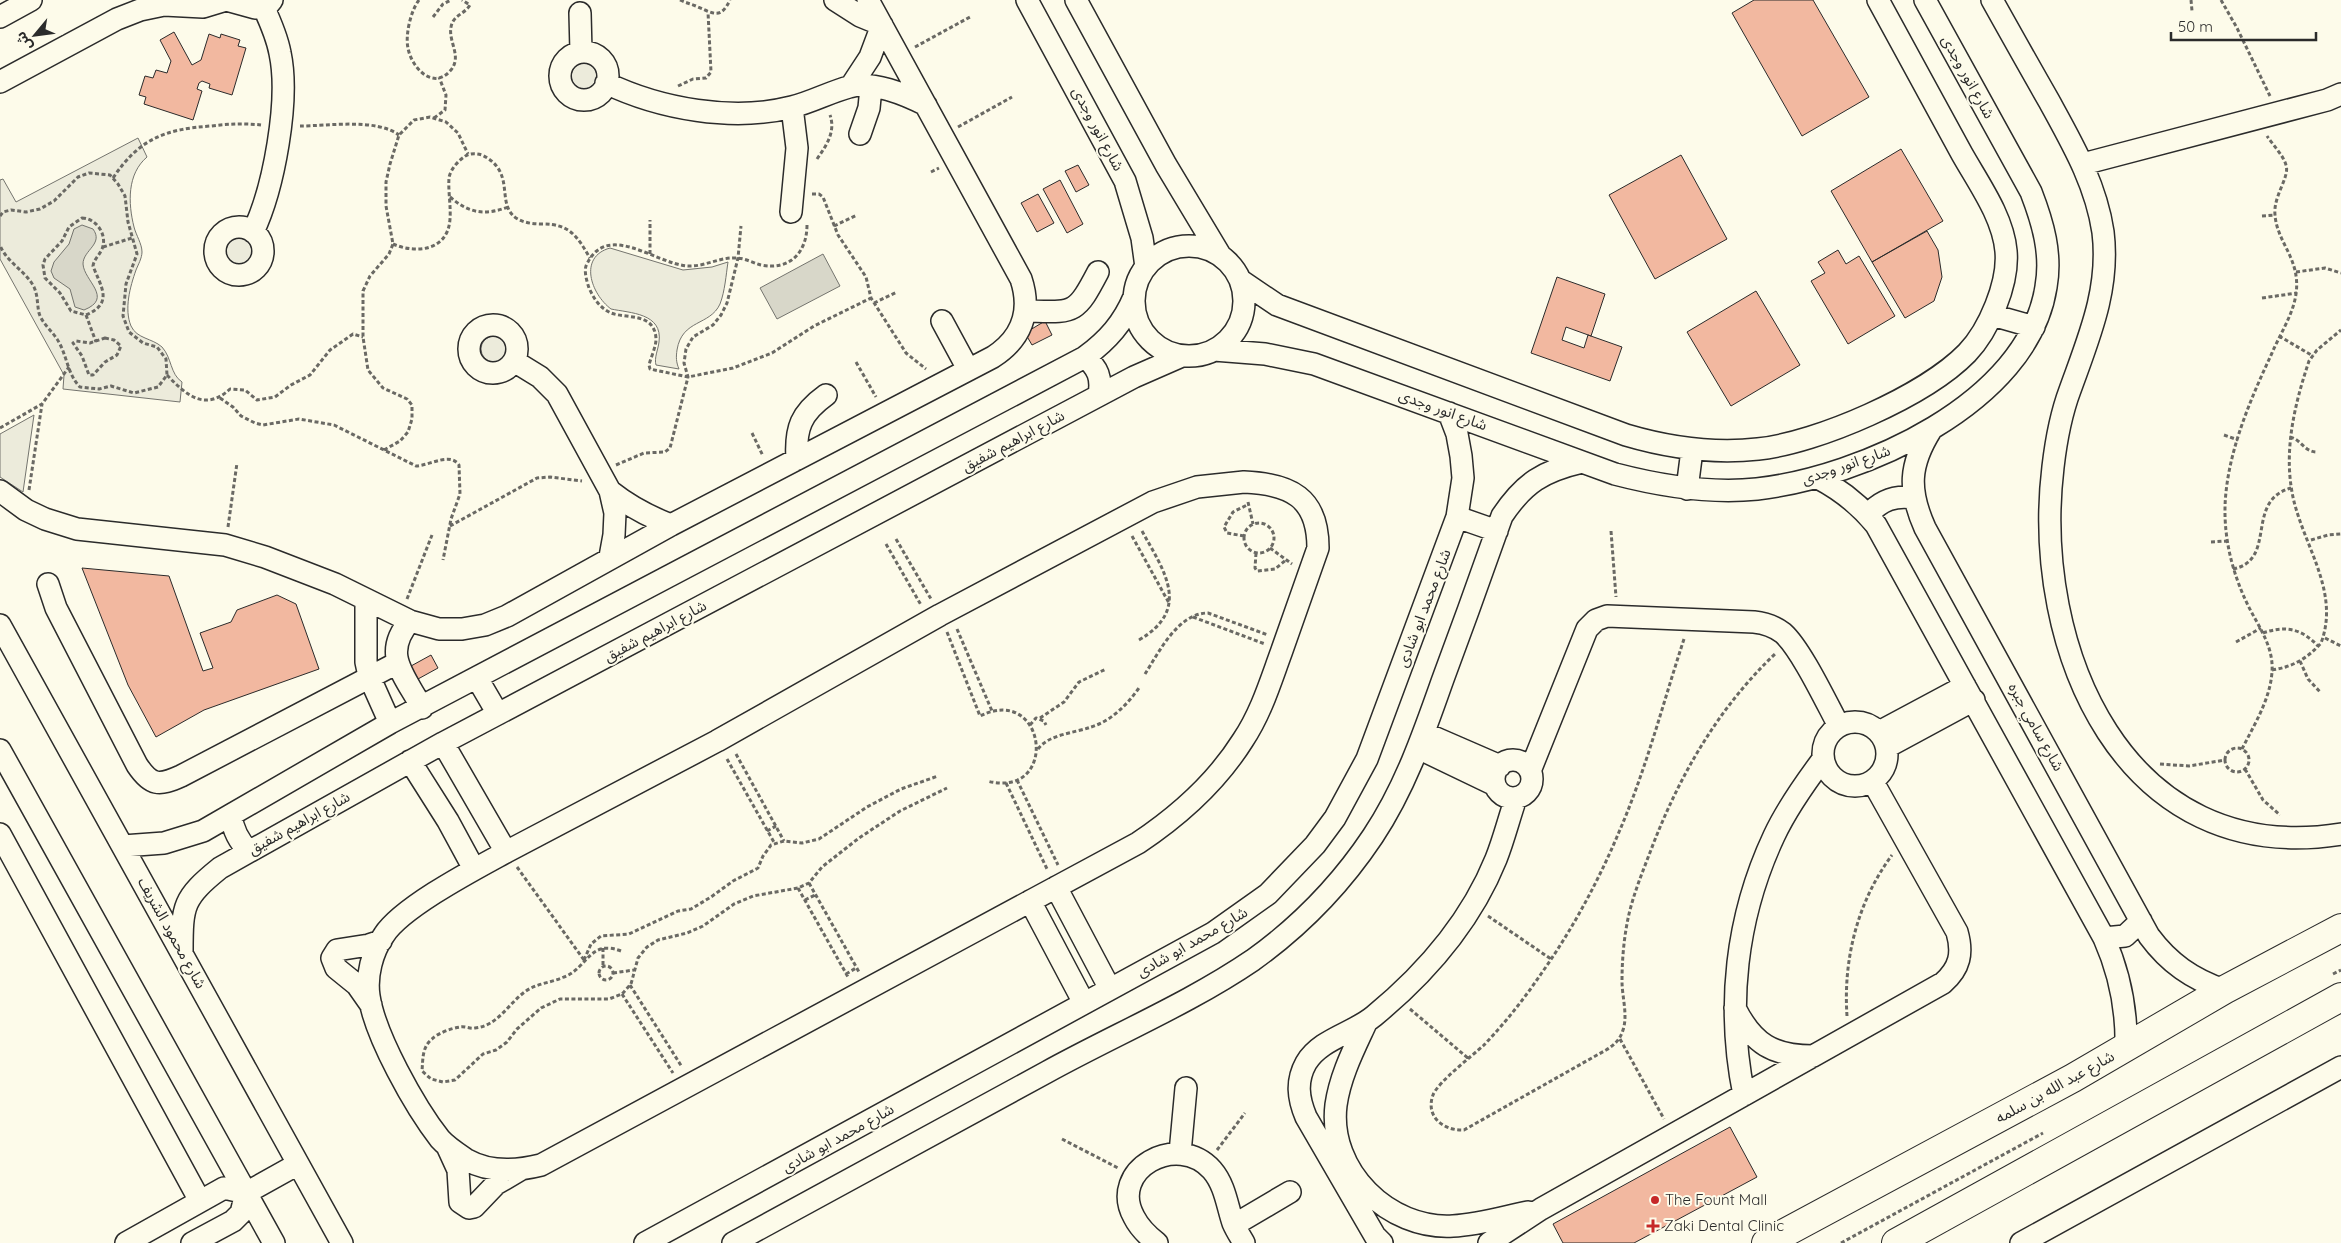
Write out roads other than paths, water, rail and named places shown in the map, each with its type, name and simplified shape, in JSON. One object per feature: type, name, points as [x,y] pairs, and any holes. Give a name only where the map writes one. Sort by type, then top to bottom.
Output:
[{"type":"main road","name":"شارع عبد الله بن سلمه","points":[[1766,1243],[2126,1048],[2224,990],[2341,928]]},
{"type":"main road","points":[[1896,1243],[2341,997]]},
{"type":"street","points":[[0,17],[31,0]]},
{"type":"street","points":[[0,82],[116,19],[140,10],[164,5],[203,7],[226,0],[255,8],[268,3],[281,60],[283,97],[271,183],[262,212],[253,232]]},
{"type":"street","points":[[835,0],[860,16],[882,25]]},
{"type":"street","points":[[0,491],[26,510],[45,519],[77,529],[225,545],[266,557],[326,581],[405,619],[439,629],[462,629],[485,624],[507,616],[671,524],[1004,350],[1020,330],[1025,311],[1025,292],[1021,279],[868,0]]},
{"type":"street","name":"شارع انور وجدى","points":[[1027,0],[1125,181],[1139,228],[1146,267]]},
{"type":"street","points":[[1076,0],[1175,180],[1220,255],[1235,271],[1240,280],[1244,296],[1243,313],[1227,341],[1204,354],[1182,356],[1166,351],[1152,342],[1142,329],[1136,313],[1134,297]]},
{"type":"street","points":[[1240,280],[1277,305],[1307,317],[1626,435],[1660,445],[1692,450],[1728,452],[1760,449],[1792,443],[1823,434],[1875,412],[1948,370],[1968,352],[1984,330],[1992,314],[2004,279],[2006,252],[1994,212],[1878,0]]},
{"type":"street","name":"شارع انور وجدى","points":[[1214,350],[1265,354],[1314,364],[1615,474],[1650,483],[1687,489],[1755,489],[1790,484],[1818,478],[1895,449],[1931,430],[1994,384],[2018,354],[2034,327],[2046,288],[2048,255],[2043,223],[2031,192],[1925,0]]},
{"type":"street","points":[[1992,0],[2083,164],[2098,209],[2103,232],[2103,280],[2093,329],[2069,392],[2059,429],[2052,467],[2050,544],[2060,619],[2074,670],[2100,723],[2128,759],[2167,799],[2204,820],[2255,834],[2281,838],[2308,838],[2341,834]]},
{"type":"street","points":[[580,13],[582,52]]},
{"type":"street","points":[[860,134],[869,108],[861,86],[882,25]]},
{"type":"street","points":[[582,52],[593,53],[600,58],[608,71],[602,92],[589,99],[575,98],[568,93],[560,79],[561,70],[569,57],[582,52]]},
{"type":"street","points":[[606,83],[650,100],[688,109],[716,112],[744,112],[792,107],[861,86],[908,96],[926,105]]},
{"type":"street","points":[[2083,164],[2277,113],[2341,94]]},
{"type":"street","points":[[792,107],[801,209]]},
{"type":"street","points":[[123,846],[164,843],[203,831],[390,724],[1085,357],[1115,331],[1126,315],[1134,297],[1136,286],[1146,267],[1158,256],[1172,248],[1188,246],[1205,248],[1220,255]]},
{"type":"street","points":[[1025,311],[1061,312],[1072,309],[1082,302],[1098,272]]},
{"type":"street","points":[[1992,314],[2034,327]]},
{"type":"street","points":[[942,320],[968,369]]},
{"type":"street","name":"شارع ابراهيم شفيق","points":[[182,952],[182,914],[188,899],[199,885],[220,868],[249,850],[443,743],[1134,376],[1182,356]]},
{"type":"street","points":[[1085,357],[1097,370],[1101,386],[1100,395]]},
{"type":"street","points":[[514,361],[540,377],[556,394],[610,491],[614,513],[614,535],[610,557]]},
{"type":"street","points":[[797,459],[796,440],[800,422],[811,406],[826,395]]},
{"type":"street","name":"شارع محمد ابو شادى","points":[[645,1243],[1213,933],[1268,894],[1293,871],[1335,818],[1367,759],[1457,517],[1463,478],[1457,434],[1448,412]]},
{"type":"street","name":"شارع سامي جبره","points":[[1931,430],[1920,447],[1914,467],[1914,498],[1916,508],[1925,528],[2154,944],[2189,976],[2224,990]]},
{"type":"street","points":[[1687,489],[1692,450]]},
{"type":"street","points":[[733,1243],[1078,1055],[1217,982],[1254,959],[1288,932],[1319,903],[1348,870],[1373,836],[1395,798],[1421,740],[1502,516],[1516,495],[1535,479],[1557,467],[1582,462]]},
{"type":"street","points":[[1818,478],[1840,490],[1868,514],[1889,547],[2104,938],[2113,959],[2121,988],[2126,1025],[2126,1048]]},
{"type":"street","points":[[447,1145],[468,1160],[493,1169],[520,1170],[541,1165],[1138,843],[1169,822],[1197,798],[1222,770],[1244,740],[1262,707],[1318,548],[1318,532],[1314,516],[1305,503],[1293,492],[1278,485],[1244,482],[1197,486],[1167,496],[1127,515],[940,616],[721,738],[474,869],[397,919],[374,953],[369,974],[373,1015],[392,1058],[414,1099],[447,1145],[458,1170],[460,1202],[469,1208],[474,1207],[496,1184],[520,1170]]},
{"type":"street","points":[[610,491],[628,506],[649,517],[671,524]]},
{"type":"street","points":[[1868,514],[1884,501],[1904,497],[1914,498]]},
{"type":"street","points":[[1457,517],[1497,530]]},
{"type":"street","points":[[48,584],[56,608],[137,766],[145,778],[156,783],[166,782],[181,776],[396,663]]},
{"type":"street","points":[[366,601],[365,644],[369,676],[390,724]]},
{"type":"street","points":[[1498,775],[1503,795],[1516,798],[1522,796],[1530,788],[1530,771],[1587,629],[1596,620],[1607,616],[1764,623],[1774,627],[1790,640],[1839,726]]},
{"type":"street","points":[[405,619],[395,650],[396,663],[422,708]]},
{"type":"street","name":"شارع محمود الشريف","points":[[0,625],[342,1243]]},
{"type":"street","points":[[477,678],[498,714]]},
{"type":"street","points":[[1883,740],[1969,693]]},
{"type":"street","points":[[1849,722],[1860,722],[1870,726],[1883,740],[1887,760],[1882,773],[1873,782],[1854,786],[1836,781],[1828,771],[1823,759],[1824,746],[1830,734],[1839,726],[1849,722]]},
{"type":"street","points":[[1421,740],[1498,775]]},
{"type":"street","points":[[443,743],[506,852]]},
{"type":"street","points":[[0,750],[274,1243]]},
{"type":"street","points":[[1744,1095],[1735,1037],[1735,1008],[1738,954],[1745,918],[1757,875],[1774,834],[1797,795],[1823,759]]},
{"type":"street","points":[[410,761],[448,821],[474,869]]},
{"type":"street","points":[[1498,775],[1511,761],[1522,763],[1530,771]]},
{"type":"street","points":[[1489,1243],[1541,1209],[1943,983],[1954,973],[1960,960],[1961,946],[1957,932],[1873,782]]},
{"type":"street","points":[[1382,1243],[1376,1236],[1306,1117],[1299,1098],[1299,1079],[1307,1061],[1320,1047],[1366,1023],[1397,997],[1448,941],[1472,905],[1496,859],[1516,798]]},
{"type":"street","points":[[231,815],[234,832],[241,843],[249,850]]},
{"type":"street","points":[[0,834],[200,1201]]},
{"type":"street","points":[[1061,884],[1110,989]]},
{"type":"street","points":[[1030,901],[1084,1003]]},
{"type":"street","points":[[2104,938],[2125,936],[2141,922]]},
{"type":"street","points":[[371,1005],[357,985],[336,968],[332,958],[337,950],[369,946],[381,941]]},
{"type":"street","points":[[1735,1008],[1744,1025],[1757,1040],[1774,1051],[1794,1056],[1814,1056]]},
{"type":"street","points":[[1366,1023],[1340,1084],[1336,1107],[1337,1130],[1342,1154],[1353,1175],[1368,1193],[1393,1212],[1407,1219],[1430,1225],[1453,1226],[1541,1209]]},
{"type":"street","points":[[2021,1243],[2341,1067]]},
{"type":"street","points":[[1180,1153],[1186,1088]]},
{"type":"street","points":[[1157,1243],[1134,1217],[1129,1204],[1130,1189],[1134,1176],[1142,1166],[1153,1159],[1167,1154],[1180,1153],[1198,1158],[1207,1165],[1219,1179],[1239,1234],[1290,1192]]},
{"type":"street","points":[[126,1243],[224,1188],[246,1192],[298,1164]]},
{"type":"street","points":[[192,1243],[219,1237],[241,1213],[246,1192]]},
{"type":"place","name":"The Fount Mall","points":[[1655,1200]]},
{"type":"place","name":"Zaki Dental Clinic","points":[[1653,1226]]}]
